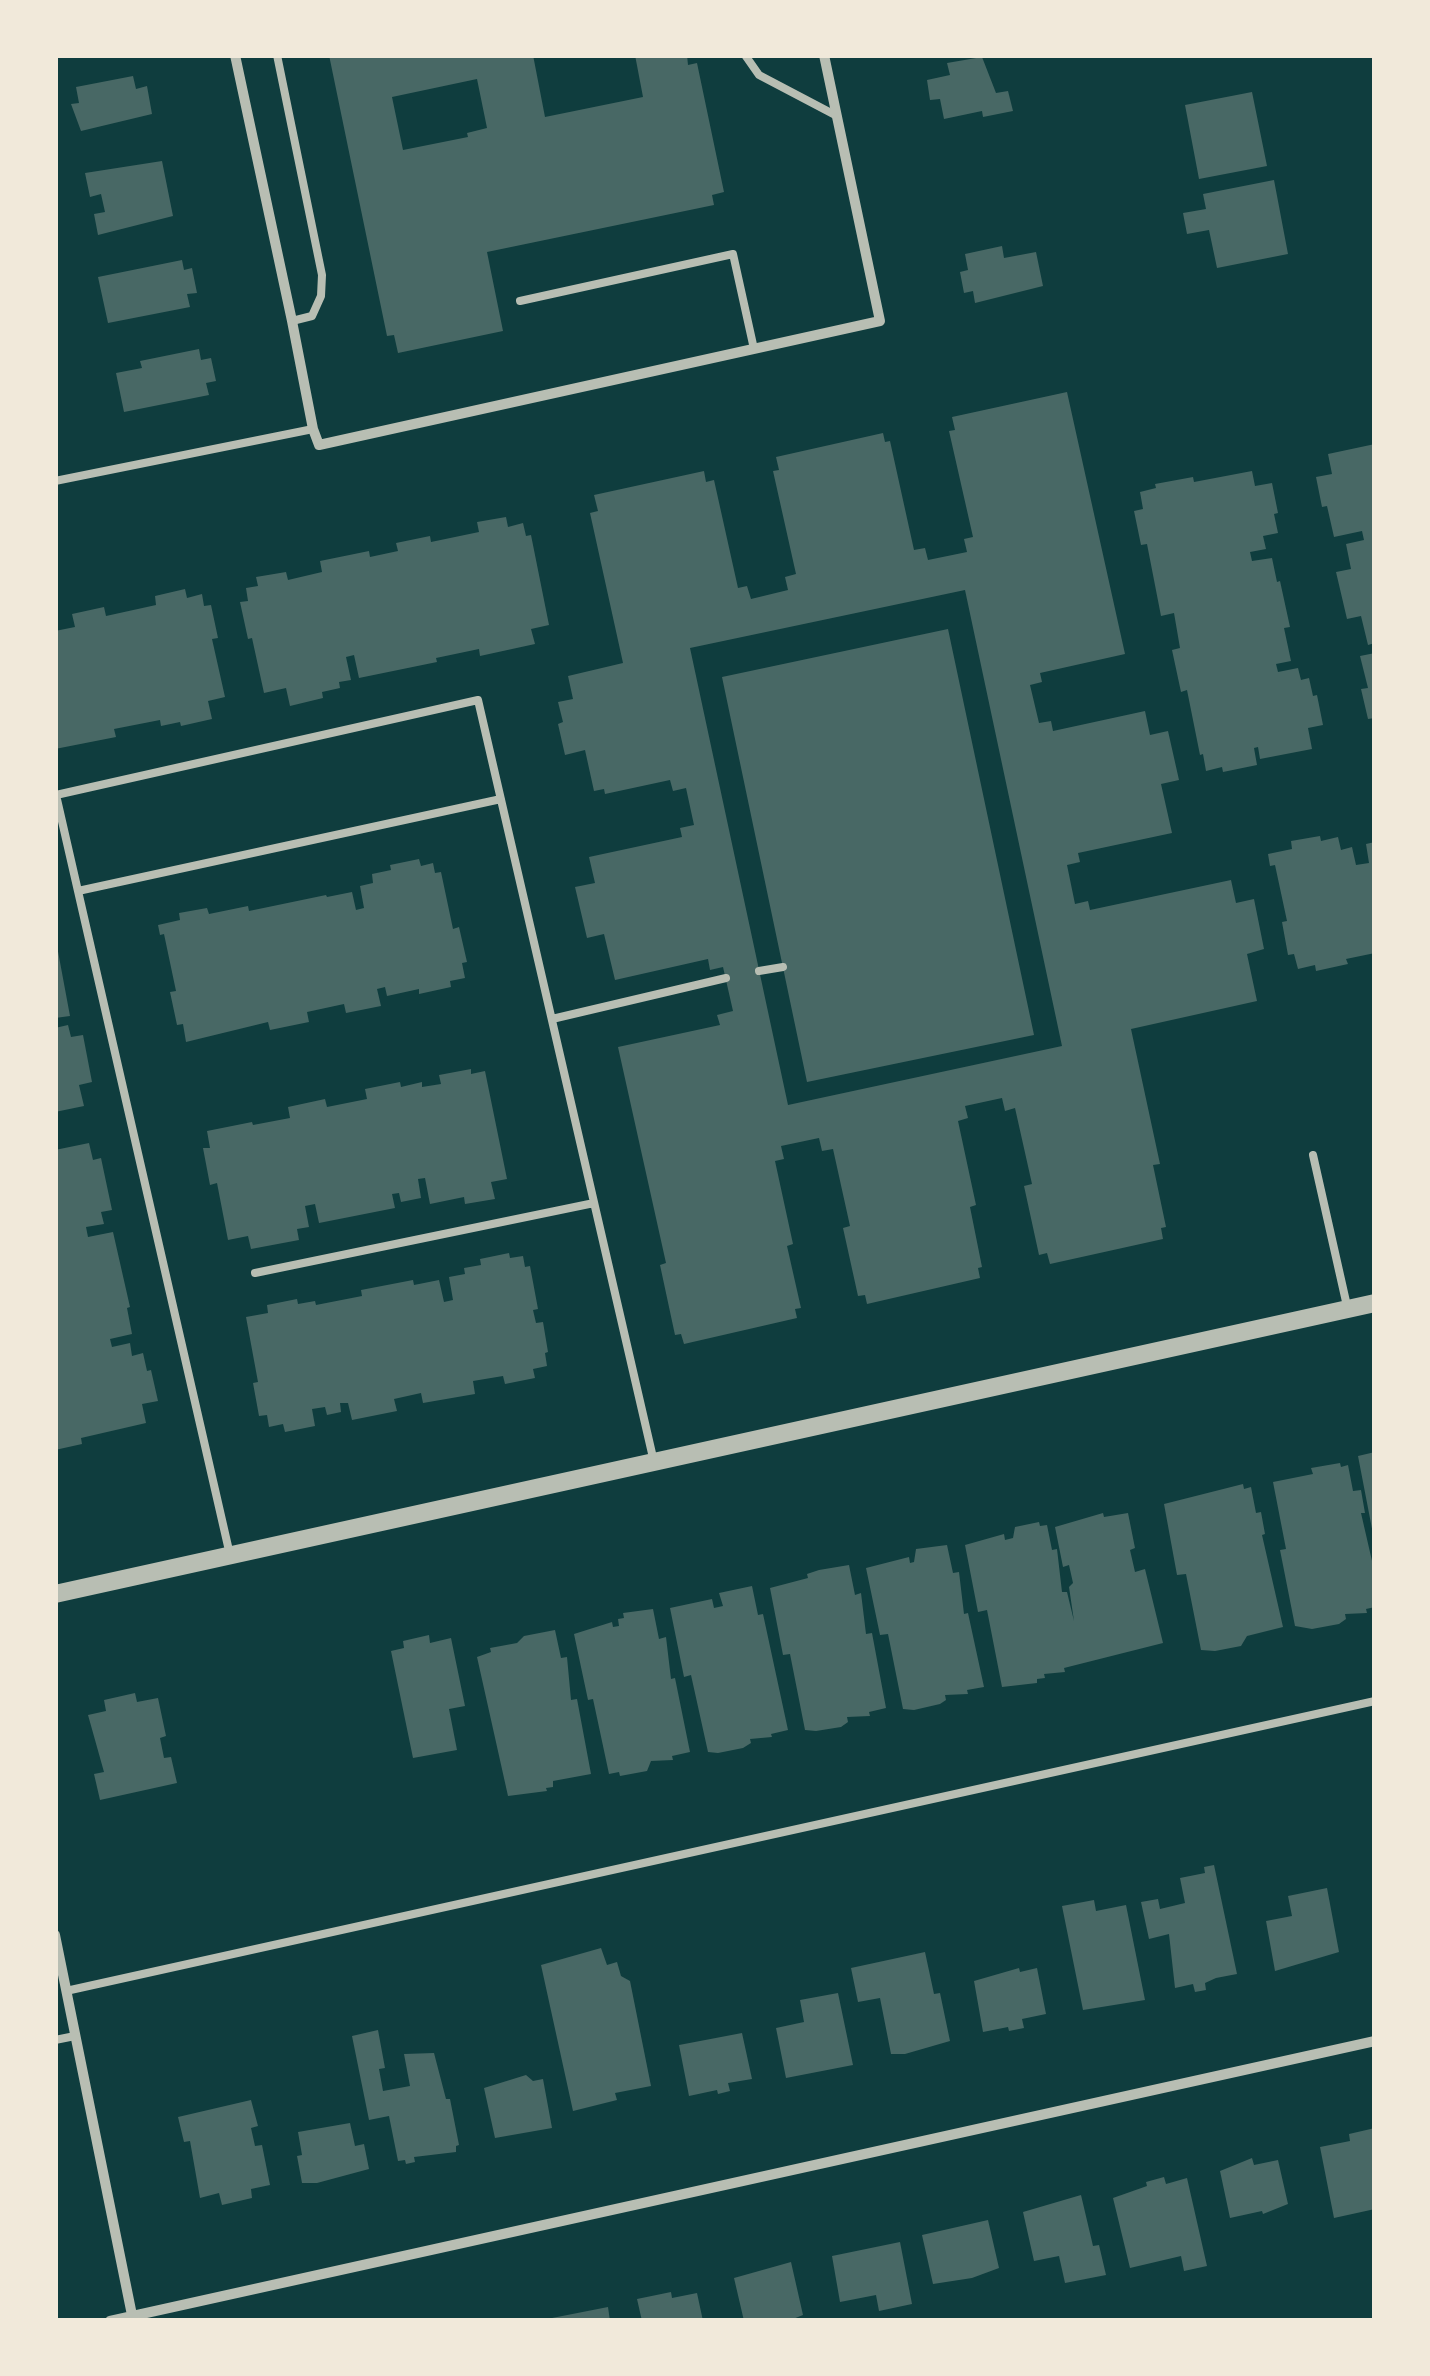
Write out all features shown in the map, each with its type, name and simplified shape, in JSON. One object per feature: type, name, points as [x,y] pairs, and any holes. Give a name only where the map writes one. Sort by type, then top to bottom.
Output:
[{"type":"street","points":[[235,55],[319,445],[880,321],[824,55]]},
{"type":"street","points":[[55,1594],[1375,1303]]},
{"type":"street","points":[[55,1935],[133,2318]]},
{"type":"street","points":[[110,2321],[1375,2041]]},
{"type":"lane","points":[[277,55],[322,275],[321,296],[312,316],[292,321]]},
{"type":"lane","points":[[746,55],[759,75],[837,116]]},
{"type":"lane","points":[[520,302],[733,254],[754,349]]},
{"type":"lane","points":[[55,481],[313,429]]},
{"type":"lane","points":[[230,1556],[56,794],[478,700],[654,1462]]},
{"type":"lane","points":[[78,892],[501,799]]},
{"type":"lane","points":[[759,971],[782,967]]},
{"type":"lane","points":[[552,1020],[726,978]]},
{"type":"lane","points":[[1313,1155],[1348,1309]]},
{"type":"lane","points":[[255,1273],[594,1203]]},
{"type":"lane","points":[[66,1991],[1375,1700]]},
{"type":"lane","points":[[55,2040],[75,2036]]},
{"type":"building","points":[[329,55],[533,55],[545,117],[643,97],[635,55],[687,55],[688,65],[697,63],[724,192],[712,195],[714,205],[487,252],[503,331],[398,353],[394,335],[387,336]],"holes":[[[477,79],[487,128],[467,133],[468,137],[403,150],[392,97]]]},
{"type":"building","points":[[982,57],[996,93],[1008,91],[1013,111],[983,117],[982,111],[944,119],[940,99],[930,100],[927,80],[950,75],[947,63]]},
{"type":"building","points":[[133,76],[136,89],[147,86],[152,114],[81,131],[71,104],[79,103],[76,87]]},
{"type":"building","points":[[1252,92],[1267,166],[1199,179],[1185,105]]},
{"type":"building","points":[[162,161],[173,216],[98,235],[94,214],[105,212],[101,194],[90,197],[85,173]]},
{"type":"building","points":[[1274,180],[1288,254],[1217,268],[1209,230],[1187,234],[1183,213],[1206,209],[1203,194]]},
{"type":"building","points":[[1002,246],[1004,258],[1036,252],[1043,286],[975,303],[973,291],[964,293],[960,272],[968,270],[965,254]]},
{"type":"building","points":[[182,260],[184,270],[192,268],[197,293],[187,294],[190,307],[108,323],[98,277]]},
{"type":"building","points":[[199,349],[201,360],[211,358],[216,381],[206,383],[209,395],[124,412],[116,373],[142,368],[140,361]]},
{"type":"building","points":[[1067,392],[1125,654],[1040,673],[1042,682],[1030,685],[1039,723],[1051,721],[1053,731],[1145,711],[1150,735],[1168,731],[1179,780],[1161,784],[1172,833],[1078,853],[1080,862],[1067,865],[1075,904],[1088,901],[1090,910],[1231,880],[1236,903],[1254,899],[1264,949],[1247,954],[1257,1001],[1131,1029],[1160,1164],[1153,1165],[1166,1227],[1161,1228],[1163,1239],[1050,1264],[1047,1253],[1039,1255],[1024,1186],[1032,1184],[1015,1108],[1005,1111],[1002,1098],[965,1106],[968,1118],[958,1121],[976,1205],[970,1207],[982,1267],[978,1268],[980,1278],[867,1304],[865,1295],[858,1296],[843,1228],[850,1226],[833,1149],[822,1151],[819,1138],[781,1146],[784,1159],[775,1161],[793,1244],[787,1246],[801,1308],[795,1309],[797,1318],[684,1344],[681,1334],[675,1335],[660,1265],[666,1263],[618,1047],[720,1025],[717,1015],[733,1011],[723,967],[710,970],[708,959],[615,980],[604,934],[587,938],[575,887],[595,883],[589,857],[682,837],[680,828],[694,825],[686,788],[673,791],[670,780],[605,794],[604,789],[594,791],[585,750],[565,755],[558,702],[573,699],[568,676],[623,663],[590,513],[598,511],[594,495],[704,471],[706,482],[714,480],[738,588],[747,586],[751,599],[788,590],[785,577],[796,574],[773,471],[779,470],[776,457],[883,433],[885,442],[890,441],[914,550],[925,548],[928,560],[967,552],[964,539],[973,537],[949,431],[955,430],[952,417]],"holes":[[[965,590],[1062,1046],[788,1105],[690,648]]]},
{"type":"building","points":[[1375,444],[1375,643],[1368,645],[1361,616],[1347,619],[1336,572],[1351,569],[1346,544],[1364,540],[1362,531],[1334,537],[1316,477],[1332,474],[1328,454]]},
{"type":"building","points":[[1252,471],[1255,486],[1272,483],[1278,513],[1274,514],[1278,533],[1263,536],[1266,549],[1250,552],[1252,561],[1272,558],[1277,582],[1280,581],[1290,627],[1284,628],[1291,661],[1276,664],[1278,672],[1298,668],[1301,680],[1309,678],[1323,725],[1308,728],[1312,749],[1260,759],[1258,747],[1254,748],[1257,765],[1206,771],[1187,690],[1181,692],[1172,650],[1180,648],[1174,613],[1161,616],[1147,544],[1141,545],[1134,511],[1143,509],[1140,492],[1156,488],[1155,484],[1193,477],[1194,482]]},
{"type":"building","points":[[506,517],[508,527],[523,523],[526,536],[531,535],[549,625],[531,629],[535,644],[480,656],[479,649],[359,678],[354,655],[346,657],[351,680],[339,682],[340,688],[322,692],[323,698],[290,706],[286,688],[264,693],[240,602],[248,601],[246,588],[258,586],[256,577],[286,572],[288,580],[322,572],[320,561],[369,551],[370,557],[398,551],[396,543],[430,536],[431,542],[479,532],[477,522]]},
{"type":"building","points":[[185,589],[187,598],[202,594],[204,606],[211,605],[218,638],[212,639],[225,697],[208,701],[212,719],[181,726],[180,722],[161,726],[160,720],[114,729],[116,737],[55,749],[55,631],[75,627],[72,614],[104,607],[106,616],[156,605],[155,596]]},
{"type":"building","points":[[948,629],[1034,1035],[807,1082],[722,677]]},
{"type":"building","points":[[1375,653],[1375,718],[1368,719],[1361,689],[1368,688],[1360,656]]},
{"type":"building","points":[[1320,836],[1321,841],[1338,837],[1341,850],[1352,847],[1356,865],[1369,863],[1366,844],[1375,842],[1375,953],[1316,971],[1315,965],[1298,969],[1294,954],[1288,955],[1282,922],[1287,921],[1275,865],[1270,866],[1268,854],[1292,849],[1291,841]]},
{"type":"building","points":[[419,859],[421,866],[433,863],[435,873],[441,872],[453,929],[459,927],[467,962],[462,963],[465,978],[450,981],[451,987],[419,994],[419,989],[387,996],[385,987],[377,989],[381,1006],[346,1013],[344,1004],[307,1012],[309,1022],[270,1030],[268,1022],[186,1042],[183,1024],[177,1025],[170,992],[176,991],[164,934],[160,935],[158,925],[180,920],[179,913],[207,908],[209,914],[248,906],[249,911],[352,892],[356,910],[364,908],[360,886],[373,883],[372,874],[391,870],[390,865]]},
{"type":"building","points":[[55,946],[70,1016],[55,1018]]},
{"type":"building","points":[[68,1025],[71,1037],[83,1035],[92,1082],[79,1085],[84,1106],[55,1112],[55,1028]]},
{"type":"building","points":[[471,1069],[471,1074],[485,1071],[507,1179],[491,1182],[495,1199],[465,1204],[464,1197],[430,1204],[425,1178],[418,1179],[421,1198],[401,1202],[399,1193],[392,1194],[395,1208],[319,1223],[315,1204],[305,1206],[309,1227],[297,1229],[299,1240],[251,1249],[248,1236],[228,1240],[217,1183],[210,1185],[203,1148],[210,1148],[207,1131],[290,1118],[288,1107],[325,1099],[327,1107],[367,1099],[365,1089],[400,1082],[401,1087],[422,1082],[422,1087],[441,1084],[439,1075]]},
{"type":"building","points":[[89,1143],[93,1160],[101,1158],[112,1210],[101,1212],[104,1224],[86,1227],[88,1237],[113,1232],[130,1307],[127,1308],[132,1334],[110,1339],[112,1347],[130,1343],[132,1356],[143,1353],[158,1401],[142,1404],[146,1423],[81,1438],[82,1444],[55,1450],[55,1150]]},
{"type":"building","points":[[509,1253],[510,1258],[523,1256],[525,1267],[530,1266],[538,1309],[533,1310],[536,1323],[543,1322],[547,1366],[533,1369],[535,1378],[505,1384],[503,1376],[473,1381],[475,1394],[423,1403],[421,1393],[394,1399],[397,1411],[352,1420],[348,1403],[340,1403],[341,1412],[327,1415],[325,1407],[312,1409],[315,1426],[285,1432],[283,1424],[269,1427],[267,1415],[259,1416],[253,1383],[258,1382],[246,1317],[268,1313],[267,1305],[297,1299],[298,1304],[315,1301],[316,1305],[362,1296],[361,1290],[413,1280],[414,1285],[439,1280],[444,1302],[453,1300],[449,1277],[465,1274],[464,1268],[481,1265],[480,1259]]},
{"type":"building","points":[[1375,1452],[1375,1534],[1373,1534],[1358,1456]]},
{"type":"building","points":[[1340,1463],[1341,1467],[1348,1465],[1353,1491],[1361,1490],[1365,1513],[1361,1513],[1375,1574],[1375,1607],[1366,1609],[1367,1613],[1345,1614],[1346,1619],[1339,1624],[1312,1629],[1295,1626],[1280,1550],[1286,1549],[1273,1482],[1313,1474],[1311,1468]]},
{"type":"building","points":[[1243,1484],[1244,1489],[1251,1487],[1256,1513],[1261,1512],[1265,1534],[1262,1535],[1283,1627],[1247,1636],[1241,1646],[1201,1650],[1186,1574],[1177,1575],[1164,1504]]},
{"type":"building","points":[[1103,1513],[1104,1517],[1128,1513],[1135,1572],[1145,1569],[1163,1643],[1064,1668],[1065,1672],[1044,1674],[1045,1678],[1037,1679],[1037,1683],[1002,1687],[987,1610],[978,1612],[965,1545],[1004,1534],[1005,1540],[1013,1538],[1015,1527],[1039,1522],[1040,1526],[1047,1525],[1052,1550],[1057,1549],[1062,1592],[1067,1592],[1074,1621],[1069,1587],[1073,1583],[1069,1565],[1063,1567],[1055,1527]]},
{"type":"building","points":[[947,1545],[953,1573],[959,1572],[964,1614],[968,1613],[984,1687],[967,1690],[968,1694],[945,1695],[946,1700],[940,1704],[903,1709],[888,1634],[880,1635],[866,1568],[909,1557],[910,1563],[914,1562],[916,1549]]},
{"type":"building","points":[[849,1565],[855,1595],[861,1593],[866,1634],[872,1633],[886,1708],[869,1712],[870,1716],[847,1717],[848,1722],[841,1727],[805,1730],[790,1654],[783,1655],[770,1588],[808,1578],[807,1574],[819,1570]]},
{"type":"building","points":[[752,1586],[758,1615],[763,1614],[788,1730],[771,1734],[772,1737],[750,1739],[751,1743],[743,1748],[708,1752],[691,1675],[684,1677],[670,1608],[712,1599],[714,1608],[723,1606],[719,1593]]},
{"type":"building","points":[[653,1609],[659,1639],[666,1637],[671,1679],[675,1678],[690,1752],[672,1756],[673,1760],[651,1761],[647,1771],[609,1774],[574,1634],[612,1622],[613,1627],[619,1626],[618,1619],[624,1618],[623,1613]]},
{"type":"building","points":[[555,1630],[561,1658],[567,1657],[571,1700],[577,1699],[591,1774],[553,1781],[553,1787],[546,1788],[547,1791],[508,1796],[477,1657],[491,1652],[490,1648],[517,1643],[524,1636]]},
{"type":"building","points":[[429,1635],[430,1643],[451,1638],[465,1706],[449,1709],[457,1750],[413,1758],[391,1651],[404,1648],[403,1641]]},
{"type":"building","points":[[135,1693],[137,1702],[158,1698],[166,1736],[160,1738],[164,1758],[171,1757],[177,1783],[100,1800],[94,1774],[104,1772],[88,1715],[106,1711],[104,1700]]},
{"type":"building","points":[[1214,1865],[1237,1974],[1205,1983],[1206,1990],[1195,1992],[1193,1984],[1175,1988],[1169,1934],[1149,1939],[1141,1902],[1158,1899],[1160,1909],[1185,1903],[1180,1878],[1205,1873],[1204,1867]]},
{"type":"building","points":[[1327,1888],[1339,1952],[1275,1971],[1266,1921],[1292,1916],[1288,1896]]},
{"type":"building","points":[[1094,1900],[1096,1911],[1126,1905],[1145,2000],[1083,2010],[1062,1906]]},
{"type":"building","points":[[601,1948],[607,1965],[617,1962],[621,1976],[630,1981],[651,2086],[615,2093],[617,2100],[573,2111],[541,1965]]},
{"type":"building","points":[[925,1952],[934,1994],[940,1993],[950,2041],[905,2054],[891,2054],[880,1998],[858,2002],[851,1968]]},
{"type":"building","points":[[1019,1968],[1020,1972],[1037,1968],[1046,2014],[1022,2019],[1024,2028],[983,2032],[974,1981]]},
{"type":"building","points":[[838,1993],[853,2065],[786,2078],[776,2028],[804,2022],[800,2000]]},
{"type":"building","points":[[378,2030],[385,2068],[379,2069],[383,2091],[410,2086],[404,2054],[434,2053],[446,2099],[450,2099],[459,2145],[456,2152],[414,2157],[415,2162],[406,2164],[405,2160],[398,2161],[389,2116],[369,2120],[352,2036]]},
{"type":"building","points":[[742,2033],[752,2079],[728,2083],[730,2091],[689,2096],[679,2045]]},
{"type":"building","points":[[526,2075],[533,2081],[543,2079],[552,2128],[495,2138],[484,2088]]},
{"type":"building","points":[[251,2100],[258,2126],[251,2128],[255,2146],[262,2145],[270,2185],[251,2189],[252,2198],[222,2205],[219,2193],[200,2198],[190,2141],[184,2142],[178,2117]]},
{"type":"building","points":[[350,2123],[355,2146],[364,2144],[369,2169],[317,2183],[302,2183],[298,2132]]},
{"type":"building","points":[[1375,2128],[1375,2209],[1334,2218],[1320,2147],[1350,2141],[1349,2134]]},
{"type":"building","points":[[1252,2158],[1254,2165],[1278,2160],[1288,2204],[1263,2214],[1262,2211],[1230,2218],[1220,2171]]},
{"type":"building","points":[[1164,2177],[1166,2184],[1187,2178],[1207,2266],[1184,2271],[1181,2256],[1130,2268],[1113,2198]]},
{"type":"building","points":[[1081,2195],[1093,2246],[1099,2245],[1106,2275],[1065,2283],[1059,2256],[1034,2261],[1023,2212]]},
{"type":"building","points":[[988,2220],[999,2268],[972,2278],[933,2284],[922,2235]]},
{"type":"building","points":[[900,2242],[912,2304],[879,2311],[876,2295],[840,2302],[832,2256]]},
{"type":"building","points":[[791,2262],[803,2315],[788,2321],[744,2321],[734,2278]]},
{"type":"building","points":[[671,2292],[672,2298],[697,2293],[703,2321],[642,2321],[637,2299]]},
{"type":"building","points":[[608,2307],[610,2321],[547,2321],[547,2319]]}]
